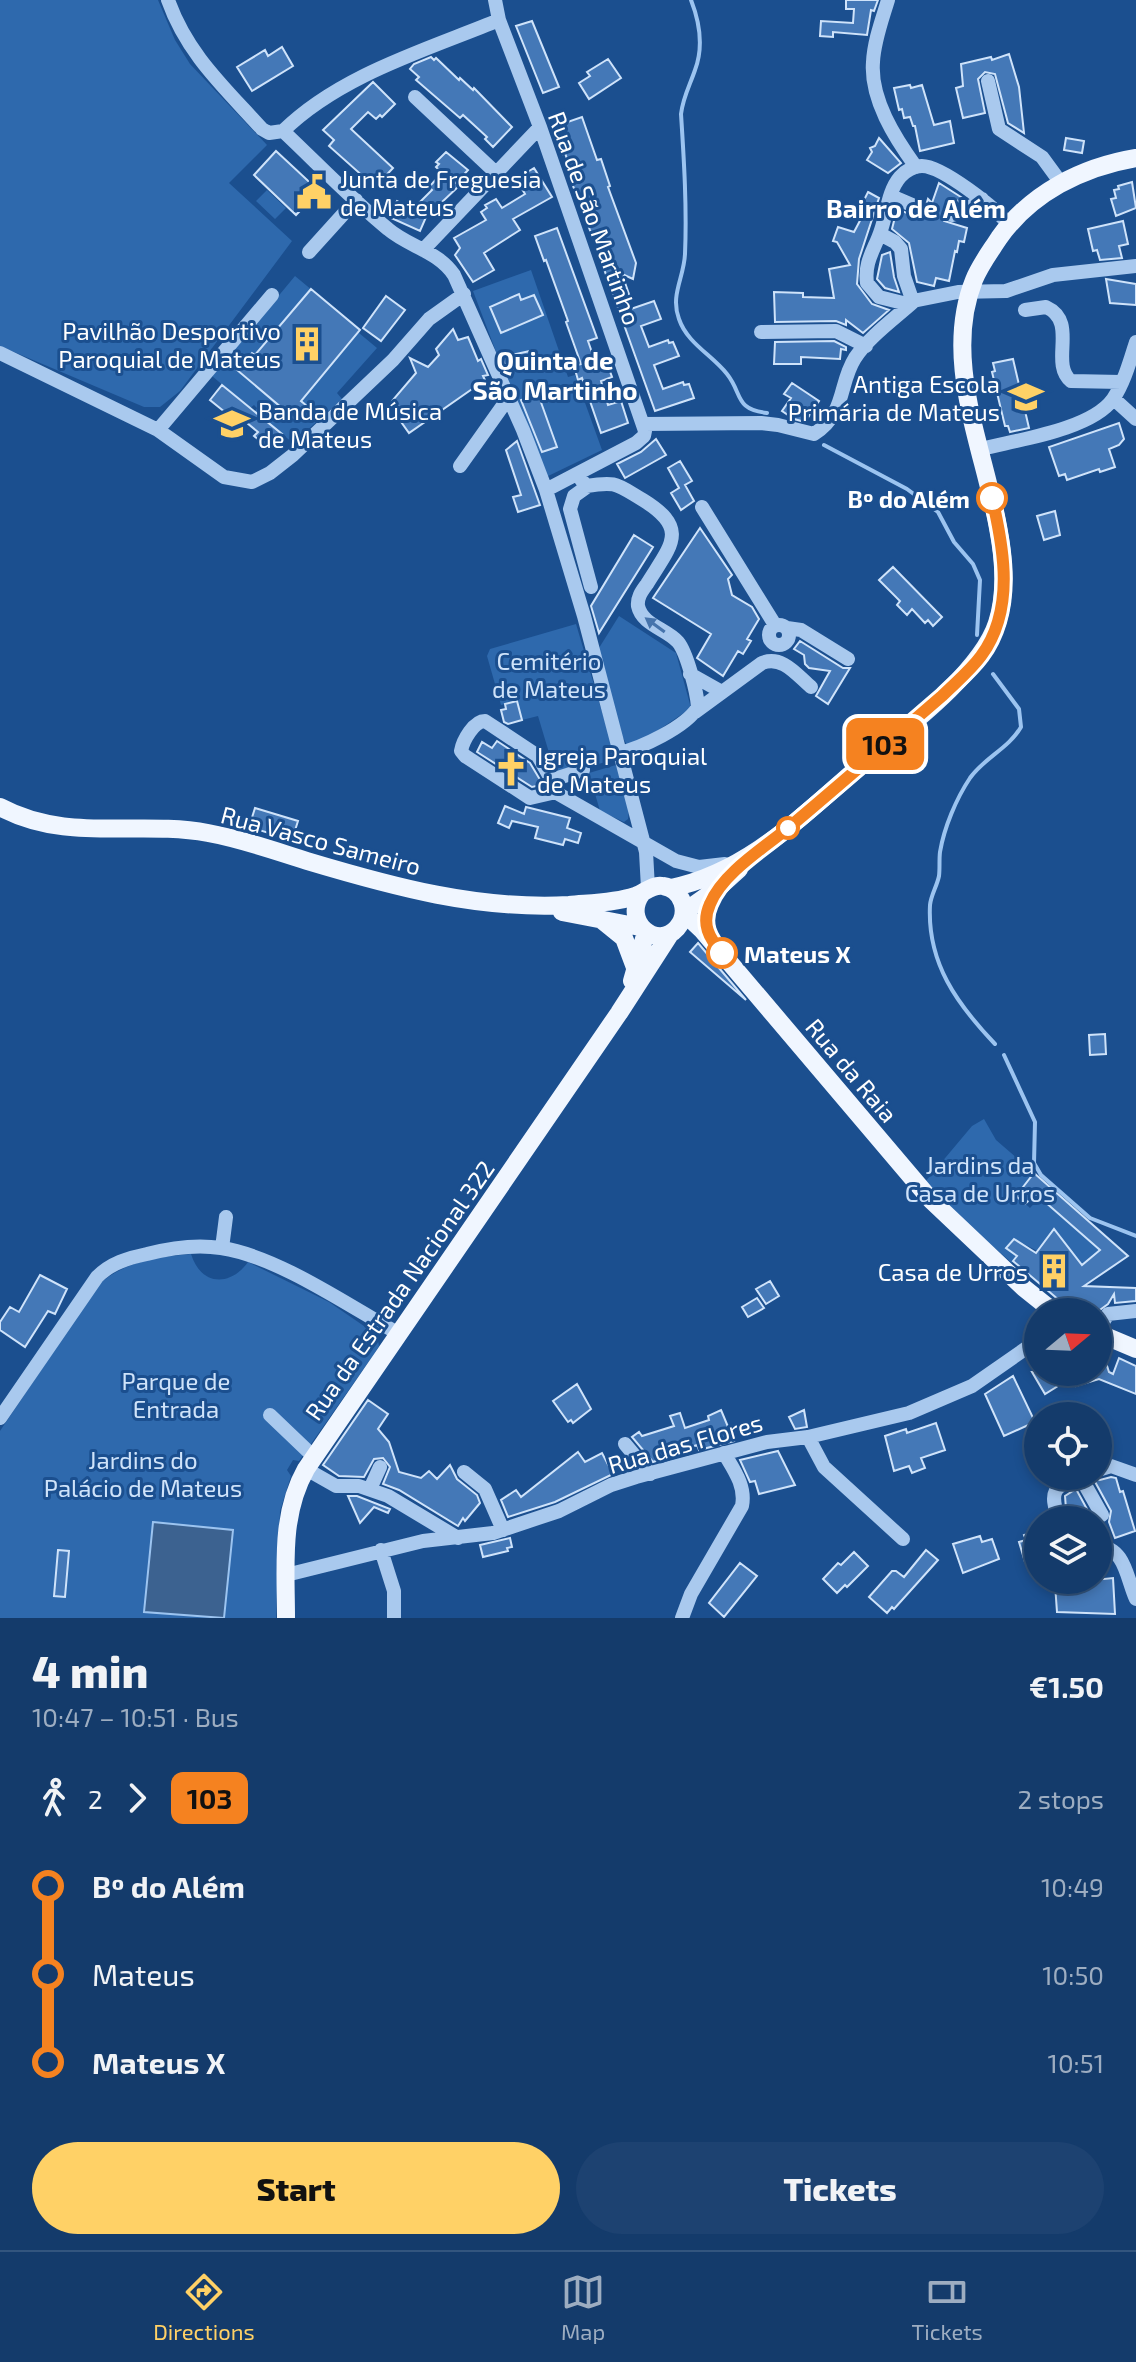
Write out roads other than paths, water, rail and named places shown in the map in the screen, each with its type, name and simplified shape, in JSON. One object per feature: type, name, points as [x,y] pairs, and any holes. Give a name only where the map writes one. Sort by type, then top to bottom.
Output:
[{"type":"main road","points":[[684,912],[718,888],[942,696],[965,674],[991,639],[1003,600],[1004,578],[1002,547],[963,365],[963,328],[971,291],[982,264],[1009,225],[1039,198],[1061,183],[1100,166],[1136,158]]},
{"type":"main road","name":"Rua Vasco Sameiro","points":[[0,807],[34,822],[77,830],[206,833],[405,889],[480,903],[536,907]]},
{"type":"main road","points":[[536,907],[606,901],[700,880],[752,856]]},
{"type":"main road","points":[[708,937],[707,912],[718,888]]},
{"type":"main road","points":[[619,1013],[679,926],[684,912],[681,899],[656,889]]},
{"type":"main road","points":[[619,1013],[636,970],[643,930],[635,906],[656,889]]},
{"type":"main road","points":[[536,907],[600,919],[662,936],[672,932],[701,937],[722,953]]},
{"type":"main road","name":"Rua da Raia","points":[[684,912],[931,1200],[1036,1298]]},
{"type":"main road","points":[[600,919],[624,938],[636,970]]},
{"type":"main road","name":"Rua da Estrada Nacional 322","points":[[286,1618],[289,1510],[310,1463],[619,1013]]},
{"type":"main road","points":[[1112,1338],[1136,1349]]},
{"type":"street","points":[[168,0],[180,33],[201,63],[265,132],[273,134],[283,131],[314,105],[383,68],[499,20]]},
{"type":"street","name":"Rua de São Martinho","points":[[495,0],[499,20],[540,127],[644,424]]},
{"type":"street","points":[[888,0],[874,49],[873,79],[888,120],[916,167]]},
{"type":"street","points":[[988,81],[999,129],[1042,157],[1061,183]]},
{"type":"street","points":[[415,97],[495,172]]},
{"type":"street","points":[[423,250],[540,127]]},
{"type":"street","points":[[283,131],[398,237],[448,267],[464,294],[546,490],[584,616],[656,889]]},
{"type":"street","points":[[1009,225],[982,199],[936,170],[916,167],[902,175],[891,196],[867,265],[869,288],[888,301],[913,302],[971,291],[1006,291],[1053,275],[1136,266]]},
{"type":"street","points":[[891,196],[912,205]]},
{"type":"street","points":[[952,215],[963,212],[982,199]]},
{"type":"street","points":[[309,252],[356,200]]},
{"type":"street","points":[[880,234],[901,249],[904,276],[913,302]]},
{"type":"street","points":[[0,353],[158,430],[224,477],[242,482],[261,479],[293,455],[377,375],[429,319],[464,294]]},
{"type":"street","points":[[158,430],[272,295]]},
{"type":"street","points":[[546,490],[636,443],[644,436],[644,424],[761,423],[814,434],[822,429],[836,409],[850,368],[866,346],[913,302]]},
{"type":"street","points":[[1025,310],[1046,307],[1058,318],[1064,334],[1062,368],[1071,381],[1121,382]]},
{"type":"street","points":[[761,332],[836,331],[866,346]]},
{"type":"street","points":[[981,449],[1072,425],[1096,414],[1114,399],[1136,342]]},
{"type":"street","points":[[460,466],[509,397]]},
{"type":"street","points":[[1114,399],[1136,419]]},
{"type":"street","points":[[577,474],[588,486]]},
{"type":"street","points":[[591,587],[570,509],[574,496],[588,486],[605,482],[619,486],[660,511],[673,530],[672,542],[640,595],[638,607],[645,618],[680,644],[698,702],[695,712]]},
{"type":"street","points":[[702,507],[781,627]]},
{"type":"street","points":[[772,660],[775,645],[769,637],[770,630],[781,627],[803,631],[848,659]]},
{"type":"street","points":[[619,753],[656,739],[762,663],[772,660],[781,662],[811,687]]},
{"type":"street","points":[[690,674],[722,692]]},
{"type":"street","points":[[555,788],[530,798],[465,756],[461,746],[478,722],[485,721],[538,756],[555,788],[676,861],[699,867],[719,866],[752,856]]},
{"type":"street","points":[[555,788],[558,778],[583,770]]},
{"type":"street","points":[[222,1248],[226,1217]]},
{"type":"street","points":[[0,1418],[89,1285],[104,1270],[127,1259],[161,1250],[222,1248],[250,1256],[284,1271],[399,1334]]},
{"type":"street","points":[[1112,1314],[1136,1311]]},
{"type":"street","name":"Rua das Flores","points":[[286,1575],[434,1539],[503,1530],[559,1511],[611,1485],[776,1440],[877,1423],[933,1405],[972,1386],[1024,1350]]},
{"type":"street","points":[[270,1415],[310,1463],[336,1486],[357,1486],[397,1500],[458,1538]]},
{"type":"street","points":[[808,1437],[824,1467],[903,1539]]},
{"type":"street","points":[[625,1444],[650,1474]]},
{"type":"street","points":[[682,1618],[691,1594],[742,1506],[743,1490],[724,1453]]},
{"type":"street","points":[[1112,1466],[1136,1475]]},
{"type":"street","points":[[370,1489],[380,1467]]},
{"type":"street","points":[[464,1472],[485,1489],[503,1530]]},
{"type":"street","points":[[381,1550],[394,1591],[394,1618]]},
{"type":"street","points":[[1112,1551],[1118,1556],[1136,1599]]},
{"type":"waterway","points":[[691,0],[699,26],[700,43],[698,61],[681,114],[686,237],[677,310],[688,335],[727,374],[744,404],[767,413]]},
{"type":"waterway","points":[[824,445],[907,489],[938,512],[954,542],[973,564],[980,580],[977,635]]},
{"type":"waterway","points":[[993,674],[1019,709],[1021,727],[970,778],[951,814],[944,833],[939,876],[930,905],[930,926],[939,964],[947,981],[968,1014],[995,1044]]},
{"type":"waterway","points":[[1004,1055],[1035,1122],[1034,1163],[1041,1175],[1090,1218],[1136,1236]]},
{"type":"place","name":"Junta de Freguesia de Mateus","points":[[314,192]]},
{"type":"place","name":"Pavilhão Desportivo Paroquial de Mateus","points":[[307,344]]},
{"type":"place","name":"Antiga Escola Primária de Mateus","points":[[1026,397]]},
{"type":"place","name":"Banda de Música de Mateus","points":[[232,424]]},
{"type":"place","name":"Bº do Além","points":[[992,498]]},
{"type":"place","name":"Igreja Paroquial de Mateus","points":[[511,769]]},
{"type":"place","name":"Mateus X","points":[[722,953]]},
{"type":"place","name":"Casa de Urros","points":[[1054,1271]]},
{"type":"district","name":"Bairro de Além","points":[[916,207]]},
{"type":"district","name":"Quinta de São Martinho","points":[[555,374]]},
{"type":"park label","name":"Cemitério de Mateus","points":[[549,674]]},
{"type":"park label","name":"Jardins da Casa de Urros","points":[[980,1178]]},
{"type":"park label","name":"Parque de Entrada","points":[[176,1394]]},
{"type":"park label","name":"Jardins do Palácio de Mateus","points":[[143,1473]]}]
